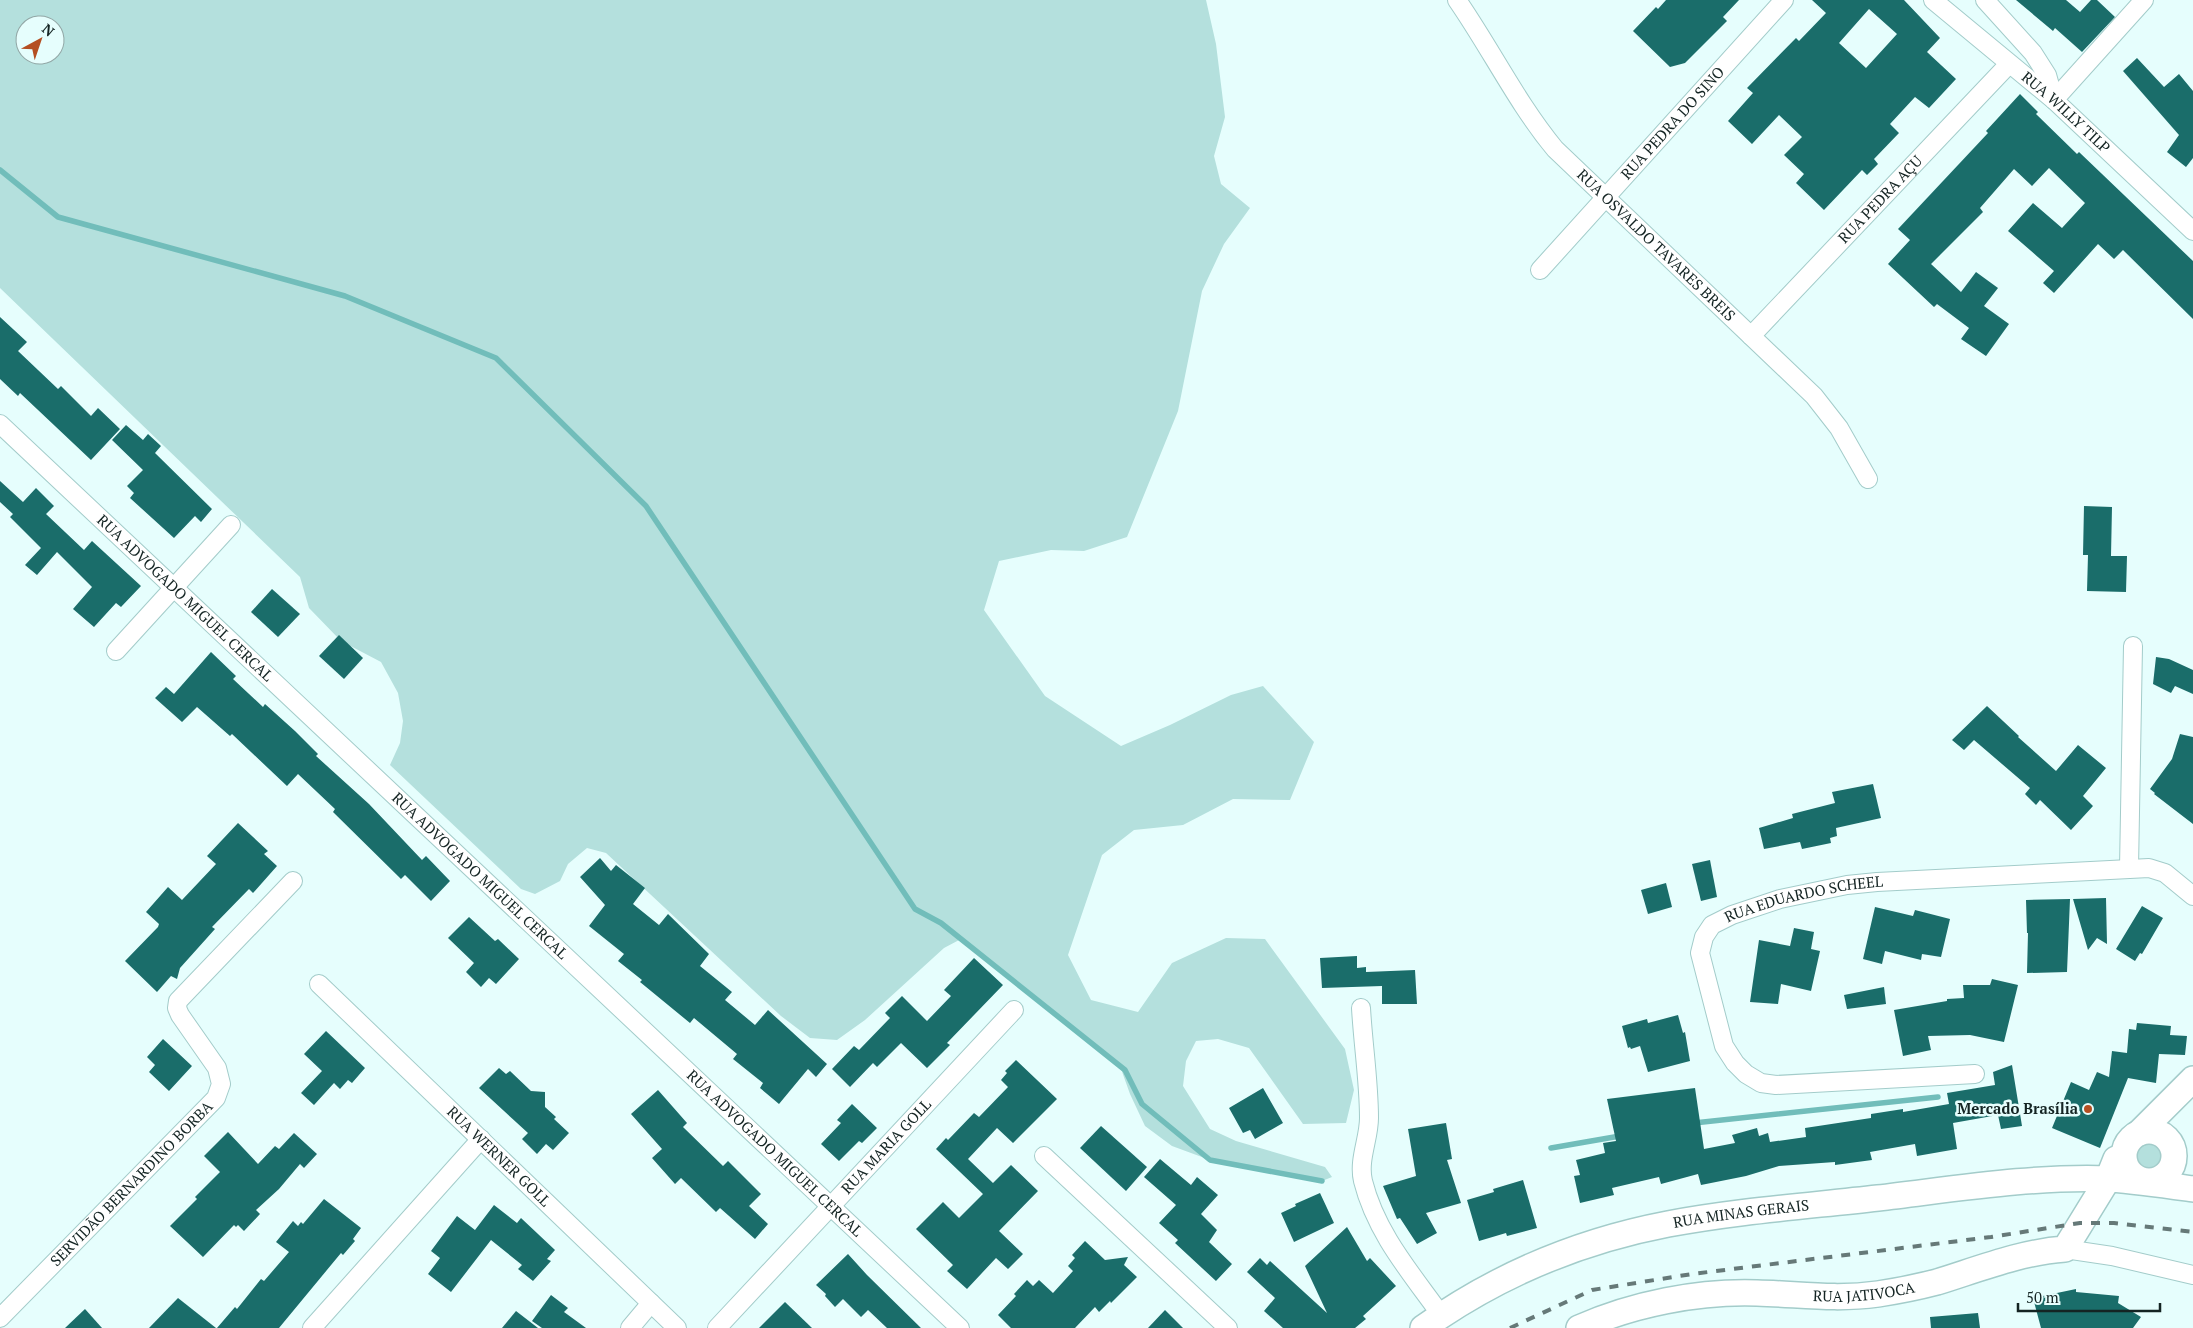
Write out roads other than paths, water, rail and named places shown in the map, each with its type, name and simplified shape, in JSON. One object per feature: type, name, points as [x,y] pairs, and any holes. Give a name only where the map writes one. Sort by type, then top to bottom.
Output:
[{"type":"main road","points":[[2122,1154],[2124,1153],[2127,1169],[2133,1176],[2148,1182],[2164,1177],[2171,1170],[2175,1154],[2179,1116],[2193,1080]]},
{"type":"main road","points":[[2065,1249],[2122,1154],[2193,1080]]},
{"type":"main road","points":[[2122,1154],[2154,1131],[2162,1134],[2172,1146],[2175,1154],[2193,1175]]},
{"type":"main road","name":"RUA MINAS GERAIS","points":[[1432,1322],[1498,1281],[1544,1261],[1592,1243],[1660,1225],[1754,1212],[2006,1183],[2082,1179],[2122,1154],[2148,1182],[2193,1189]]},
{"type":"main road","name":"RUA JATIVOCA","points":[[1579,1328],[1654,1304],[1690,1297],[1757,1293],[1812,1298],[1845,1297],[1900,1290],[1936,1282],[2030,1254],[2065,1249]]},
{"type":"street","name":"RUA OSVALDO TAVARES BREIS","points":[[1457,0],[1477,29],[1533,122],[1570,164],[1814,396],[1829,413],[1856,454],[1868,479]]},
{"type":"street","name":"RUA PEDRA DO SINO","points":[[1540,270],[1784,0]]},
{"type":"street","name":"RUA WILLY TILP","points":[[1933,0],[2054,100],[2193,231]]},
{"type":"street","points":[[1985,0],[2033,53],[2047,75],[2054,100]]},
{"type":"street","points":[[2054,100],[2144,0]]},
{"type":"street","name":"RUA PEDRA AÇU","points":[[1751,336],[2009,64]]},
{"type":"street","name":"RUA ADVOGADO MIGUEL CERCAL","points":[[0,424],[960,1328]]},
{"type":"street","points":[[116,651],[231,525]]},
{"type":"street","points":[[2129,868],[2132,646]]},
{"type":"street","name":"RUA EDUARDO SCHEEL","points":[[1975,1074],[1776,1085],[1760,1083],[1746,1074],[1735,1063],[1724,1046],[1700,952],[1704,937],[1712,925],[1732,915],[1780,899],[1847,886],[1949,877],[2149,868],[2165,873],[2193,896]]},
{"type":"street","name":"SERVIDÃO BERNARDINO BORBA","points":[[0,1318],[216,1098],[221,1084],[217,1068],[180,1015],[177,1008],[178,1001],[292,880]]},
{"type":"street","name":"RUA WERNER GOLL","points":[[319,984],[677,1328]]},
{"type":"street","points":[[1361,1008],[1369,1118],[1367,1140],[1361,1162],[1363,1179],[1378,1224],[1432,1322]]},
{"type":"street","name":"RUA MARIA GOLL","points":[[717,1328],[1014,1010]]},
{"type":"street","points":[[312,1328],[481,1139]]},
{"type":"street","points":[[1044,1156],[1228,1328]]},
{"type":"street","points":[[2065,1249],[2112,1256],[2193,1275]]},
{"type":"street","points":[[630,1328],[652,1303]]},
{"type":"waterway","points":[[0,170],[58,217],[345,296],[496,358],[646,506],[915,909],[941,923],[1125,1070],[1142,1104],[1210,1160],[1322,1181]]},
{"type":"waterway","points":[[1694,1123],[1938,1097]]},
{"type":"waterway","points":[[1551,1148],[1620,1136]]},
{"type":"railway","points":[[1510,1328],[1592,1290],[1692,1274],[1991,1237],[2080,1223],[2114,1223],[2193,1232]]},
{"type":"place","name":"Mercado Brasília","points":[[2088,1109]]}]
